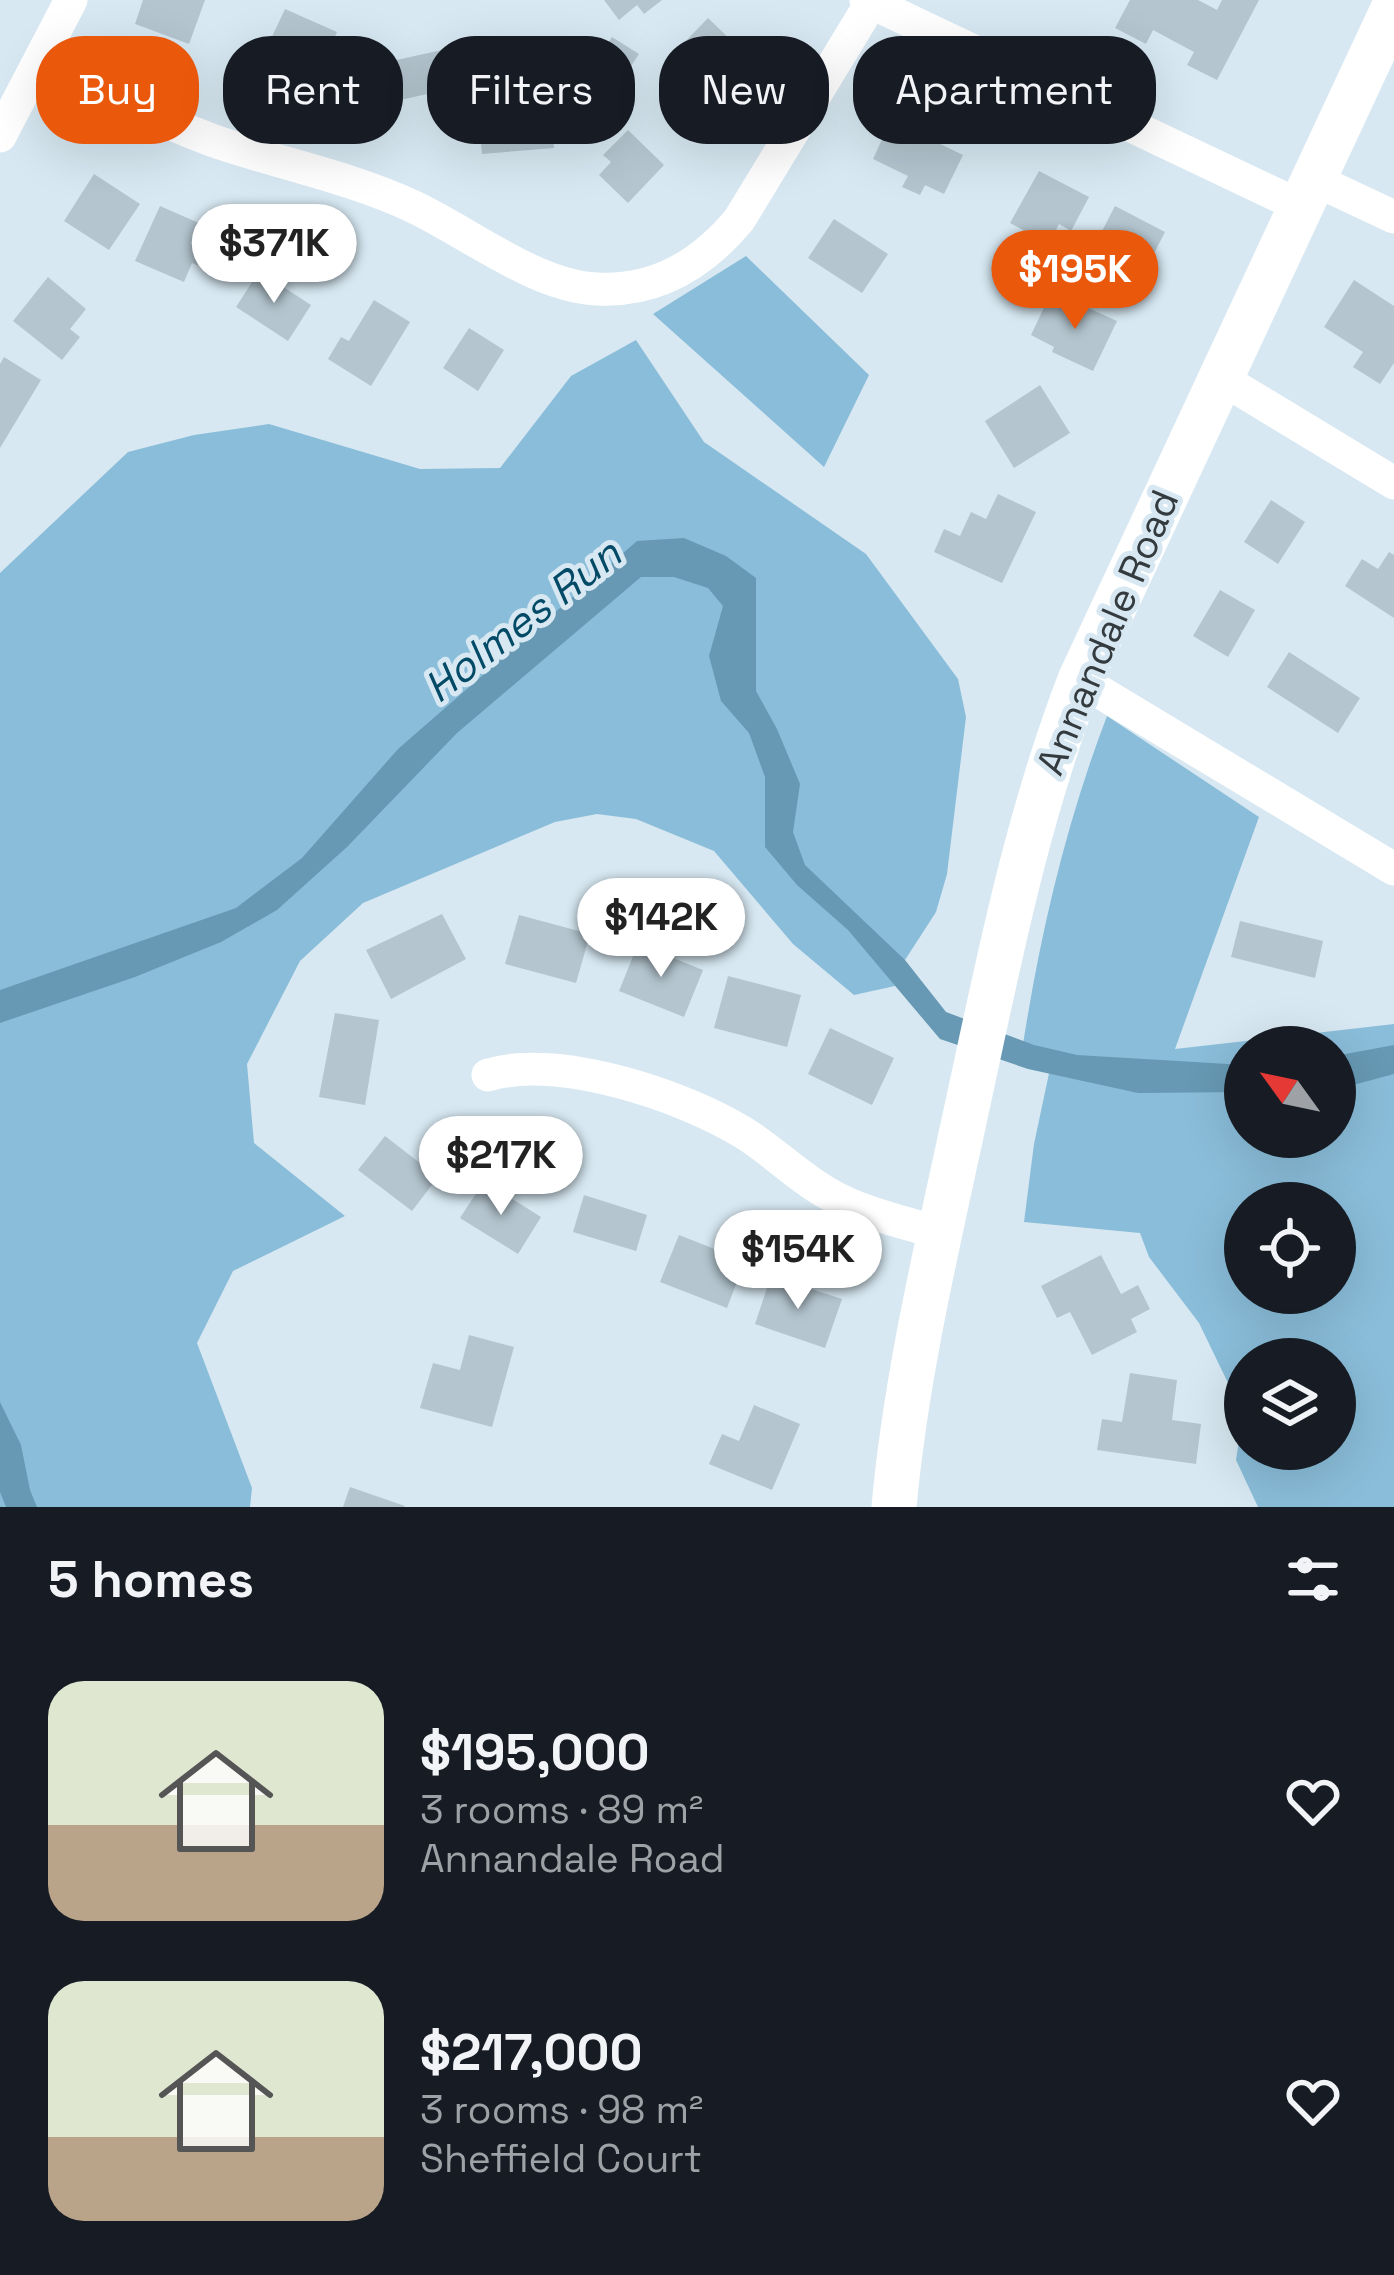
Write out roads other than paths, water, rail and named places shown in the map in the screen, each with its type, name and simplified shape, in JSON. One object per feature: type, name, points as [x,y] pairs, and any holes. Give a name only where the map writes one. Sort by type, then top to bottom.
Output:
[{"type":"main road","name":"Annandale Road","points":[[894,1507],[903,1425],[940,1233],[987,1010],[1047,764],[1080,680],[1219,377],[1394,8]]},
{"type":"street","points":[[52,36],[70,0]]},
{"type":"street","points":[[199,135],[352,182],[414,207],[564,284],[594,290],[629,289],[693,265],[739,220],[869,2],[1307,192],[1394,217]]},
{"type":"street","points":[[0,136],[36,68]]},
{"type":"street","points":[[1219,377],[1394,483]]},
{"type":"street","points":[[1080,680],[1394,869]]},
{"type":"street","points":[[488,1075],[536,1067],[574,1070],[682,1104],[749,1136],[829,1194],[940,1233]]},
{"type":"water label","name":"Holmes Run","points":[[522,620]]}]
